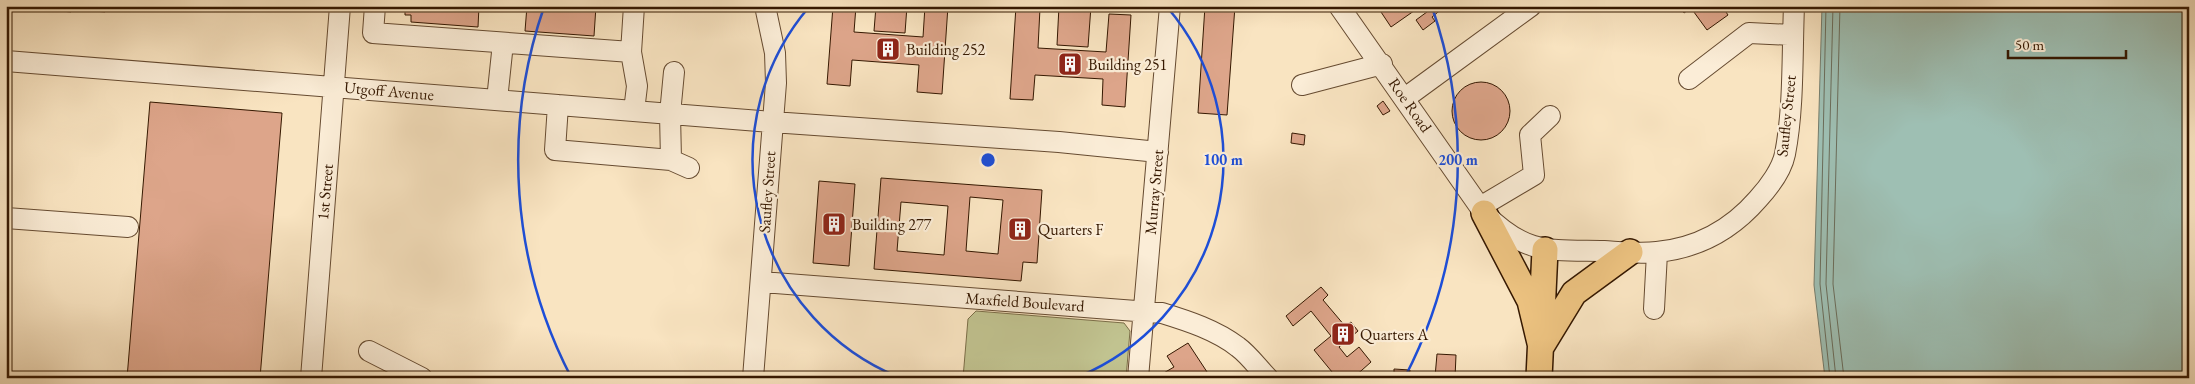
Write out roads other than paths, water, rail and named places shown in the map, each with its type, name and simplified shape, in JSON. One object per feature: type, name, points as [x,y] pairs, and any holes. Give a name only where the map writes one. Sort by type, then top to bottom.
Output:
[{"type":"main road","points":[[1482,210],[1530,301],[1541,346]]},
{"type":"main road","points":[[1539,378],[1545,250]]},
{"type":"main road","points":[[1541,346],[1574,293],[1630,252]]},
{"type":"street","name":"1st Street","points":[[310,378],[340,6]]},
{"type":"street","points":[[375,6],[373,33],[631,52]]},
{"type":"street","points":[[634,6],[631,52],[636,86],[634,111]]},
{"type":"street","name":"Saufley Street","points":[[753,378],[776,83],[775,53],[765,6]]},
{"type":"street","name":"Murray Street","points":[[1138,378],[1170,6]]},
{"type":"street","name":"Roe Road","points":[[1339,6],[1382,64],[1482,210],[1503,232],[1520,242],[1545,250]]},
{"type":"street","points":[[1405,98],[1531,6]]},
{"type":"street","name":"Saufley Street","points":[[1545,250],[1657,252],[1700,242],[1723,231],[1745,214],[1768,188],[1785,156],[1794,6]]},
{"type":"street","points":[[1688,79],[1749,33],[1793,35]]},
{"type":"street","points":[[497,100],[502,43]]},
{"type":"street","name":"Utgoff Avenue","points":[[6,61],[772,122],[1059,142],[1158,152]]},
{"type":"street","points":[[1302,85],[1382,64]]},
{"type":"street","points":[[671,160],[670,114],[674,72]]},
{"type":"street","points":[[558,105],[555,150],[671,160],[689,168]]},
{"type":"street","points":[[1482,210],[1534,175],[1530,135],[1550,116]]},
{"type":"street","points":[[6,218],[128,227]]},
{"type":"street","points":[[1654,309],[1657,252]]},
{"type":"street","name":"Maxfield Boulevard","points":[[761,282],[1143,311],[1189,321],[1222,337],[1238,347],[1268,378]]},
{"type":"street","points":[[369,350],[422,378]]},
{"type":"water","points":[[1822,6],[2189,6],[2189,378],[1825,378],[1814,285]]},
{"type":"place","name":"Building 252","points":[[888,49]]},
{"type":"place","name":"Building 251","points":[[1070,64]]},
{"type":"place","name":"Building 277","points":[[834,224]]},
{"type":"place","name":"Quarters F","points":[[1020,229]]},
{"type":"place","name":"Quarters A","points":[[1343,334]]}]
